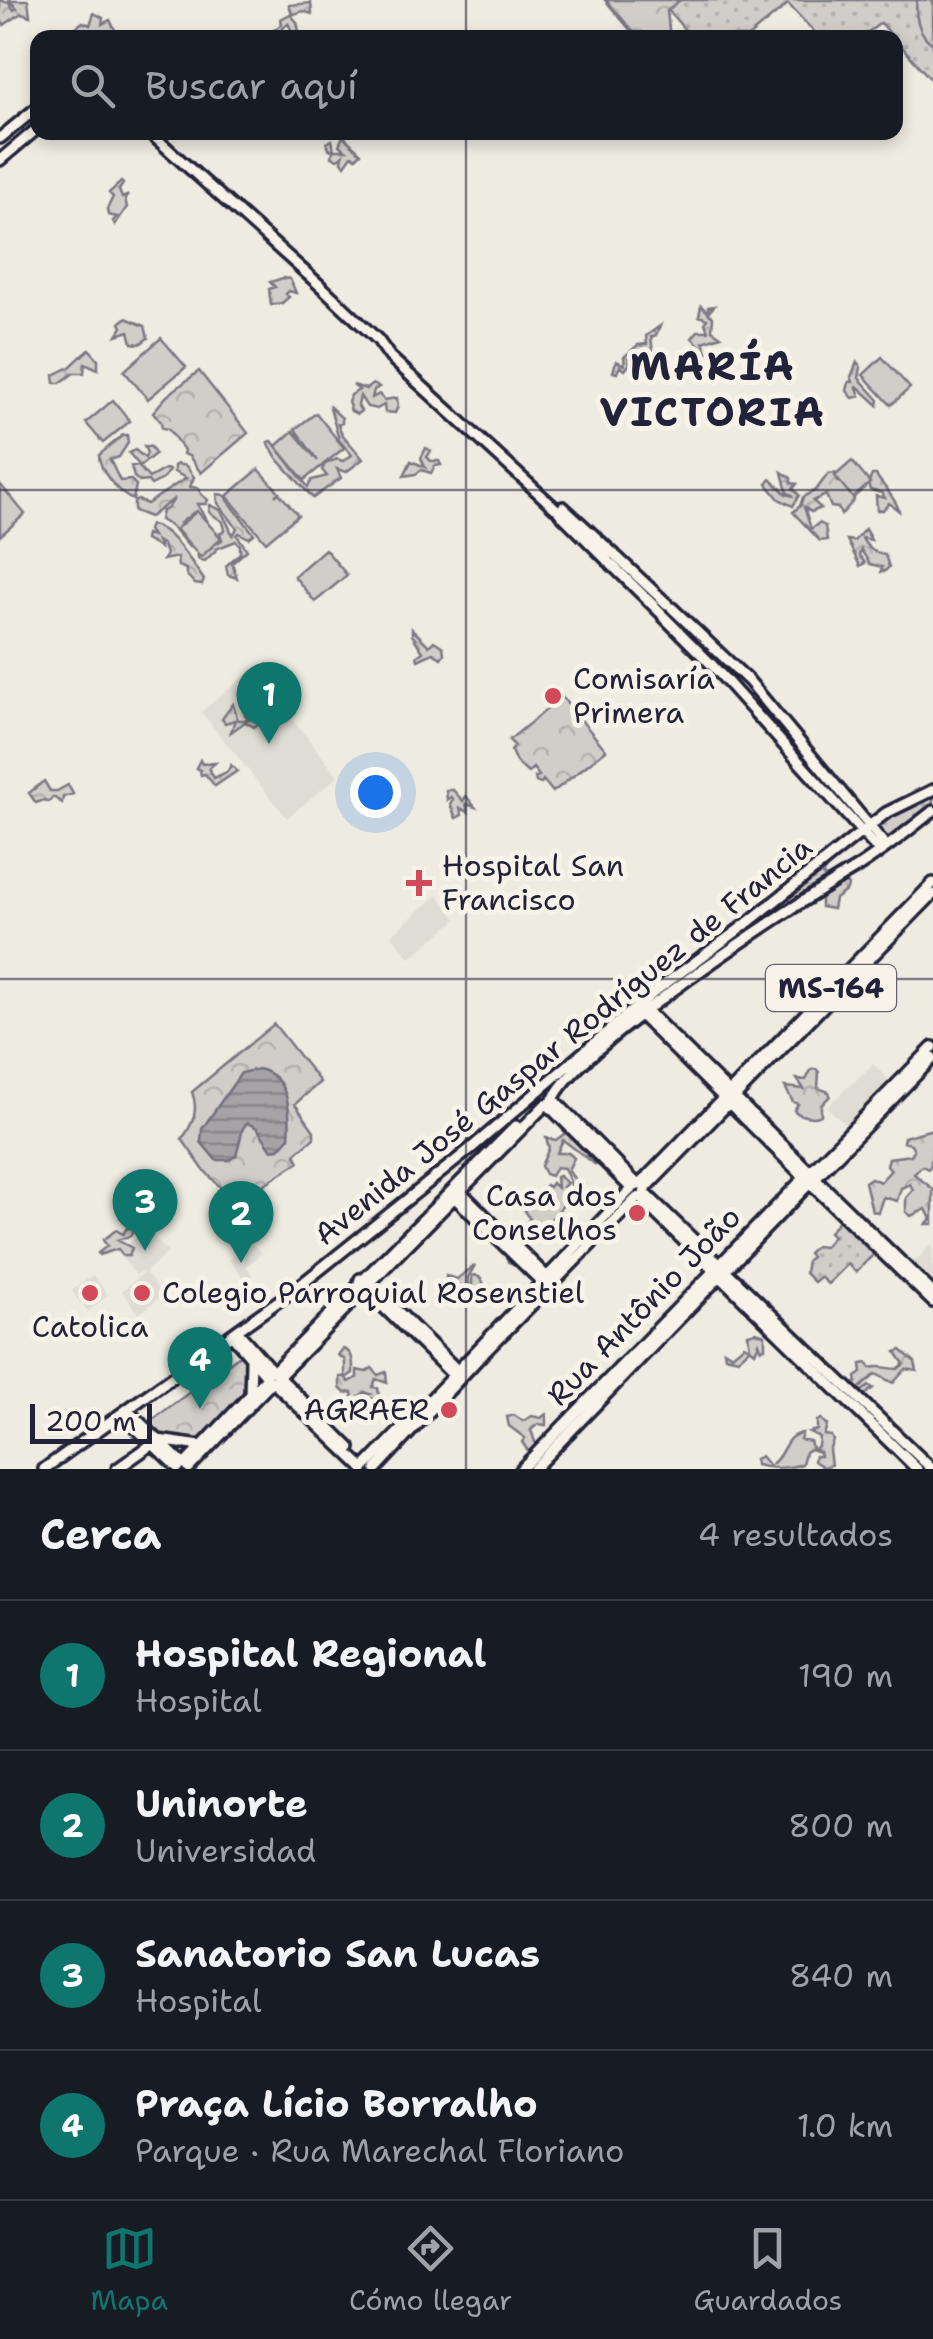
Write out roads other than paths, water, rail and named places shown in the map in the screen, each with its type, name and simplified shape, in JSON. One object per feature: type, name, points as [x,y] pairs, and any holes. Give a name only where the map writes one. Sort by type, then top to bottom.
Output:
[{"type":"main road","points":[[0,138],[30,114]]},
{"type":"main road","points":[[0,160],[30,135]]},
{"type":"main road","points":[[158,140],[666,610],[749,681],[883,849]]},
{"type":"main road","points":[[666,610],[713,666],[865,828]]},
{"type":"main road","name":"Avenida José Gaspar Rodríguez de Francia","points":[[44,1469],[296,1288],[470,1150],[654,992],[865,828],[933,790]]},
{"type":"main road","points":[[183,1467],[585,1062],[749,936],[883,849],[933,811]]},
{"type":"main road","name":"MS-164","points":[[729,1098],[933,883]]},
{"type":"main road","name":"MS-164","points":[[367,1467],[933,894]]},
{"type":"main road","points":[[644,1014],[932,1296]]},
{"type":"main road","name":"Rua Antônio João","points":[[521,1469],[810,1178],[933,1046]]},
{"type":"main road","name":"Rua Antônio João","points":[[837,1150],[933,1058]]},
{"type":"main road","points":[[550,1099],[638,1191],[857,1403],[932,1469]]},
{"type":"main road","points":[[455,1192],[548,1283]]},
{"type":"main road","name":"Rua Antônio João","points":[[534,1469],[719,1269]]},
{"type":"main road","points":[[183,1467],[326,1318],[365,1285]]},
{"type":"main road","points":[[365,1285],[457,1375]]},
{"type":"main road","points":[[234,1333],[253,1357],[367,1467]]},
{"type":"main road","points":[[250,1396],[253,1357]]},
{"type":"main road","points":[[857,1403],[917,1469]]},
{"type":"main road","points":[[124,1412],[183,1467]]},
{"type":"main road","points":[[116,1469],[156,1442],[201,1446]]},
{"type":"place","name":"Comisaría Primera","points":[[553,696]]},
{"type":"place","name":"Hospital Regional","points":[[269,744]]},
{"type":"place","name":"Hospital San Francisco","points":[[419,883]]},
{"type":"place","name":"Casa dos Conselhos","points":[[637,1213]]},
{"type":"place","name":"Sanatorio San Lucas","points":[[145,1251]]},
{"type":"place","name":"Uninorte","points":[[241,1263]]},
{"type":"place","name":"Catolica","points":[[90,1293]]},
{"type":"place","name":"Colegio Parroquial Rosenstiel","points":[[142,1293]]},
{"type":"place","name":"Praça Lício Borralho","points":[[200,1409]]},
{"type":"place","name":"AGRAER","points":[[449,1410]]},
{"type":"district","name":"MARÍA VICTORIA","points":[[713,389]]}]
